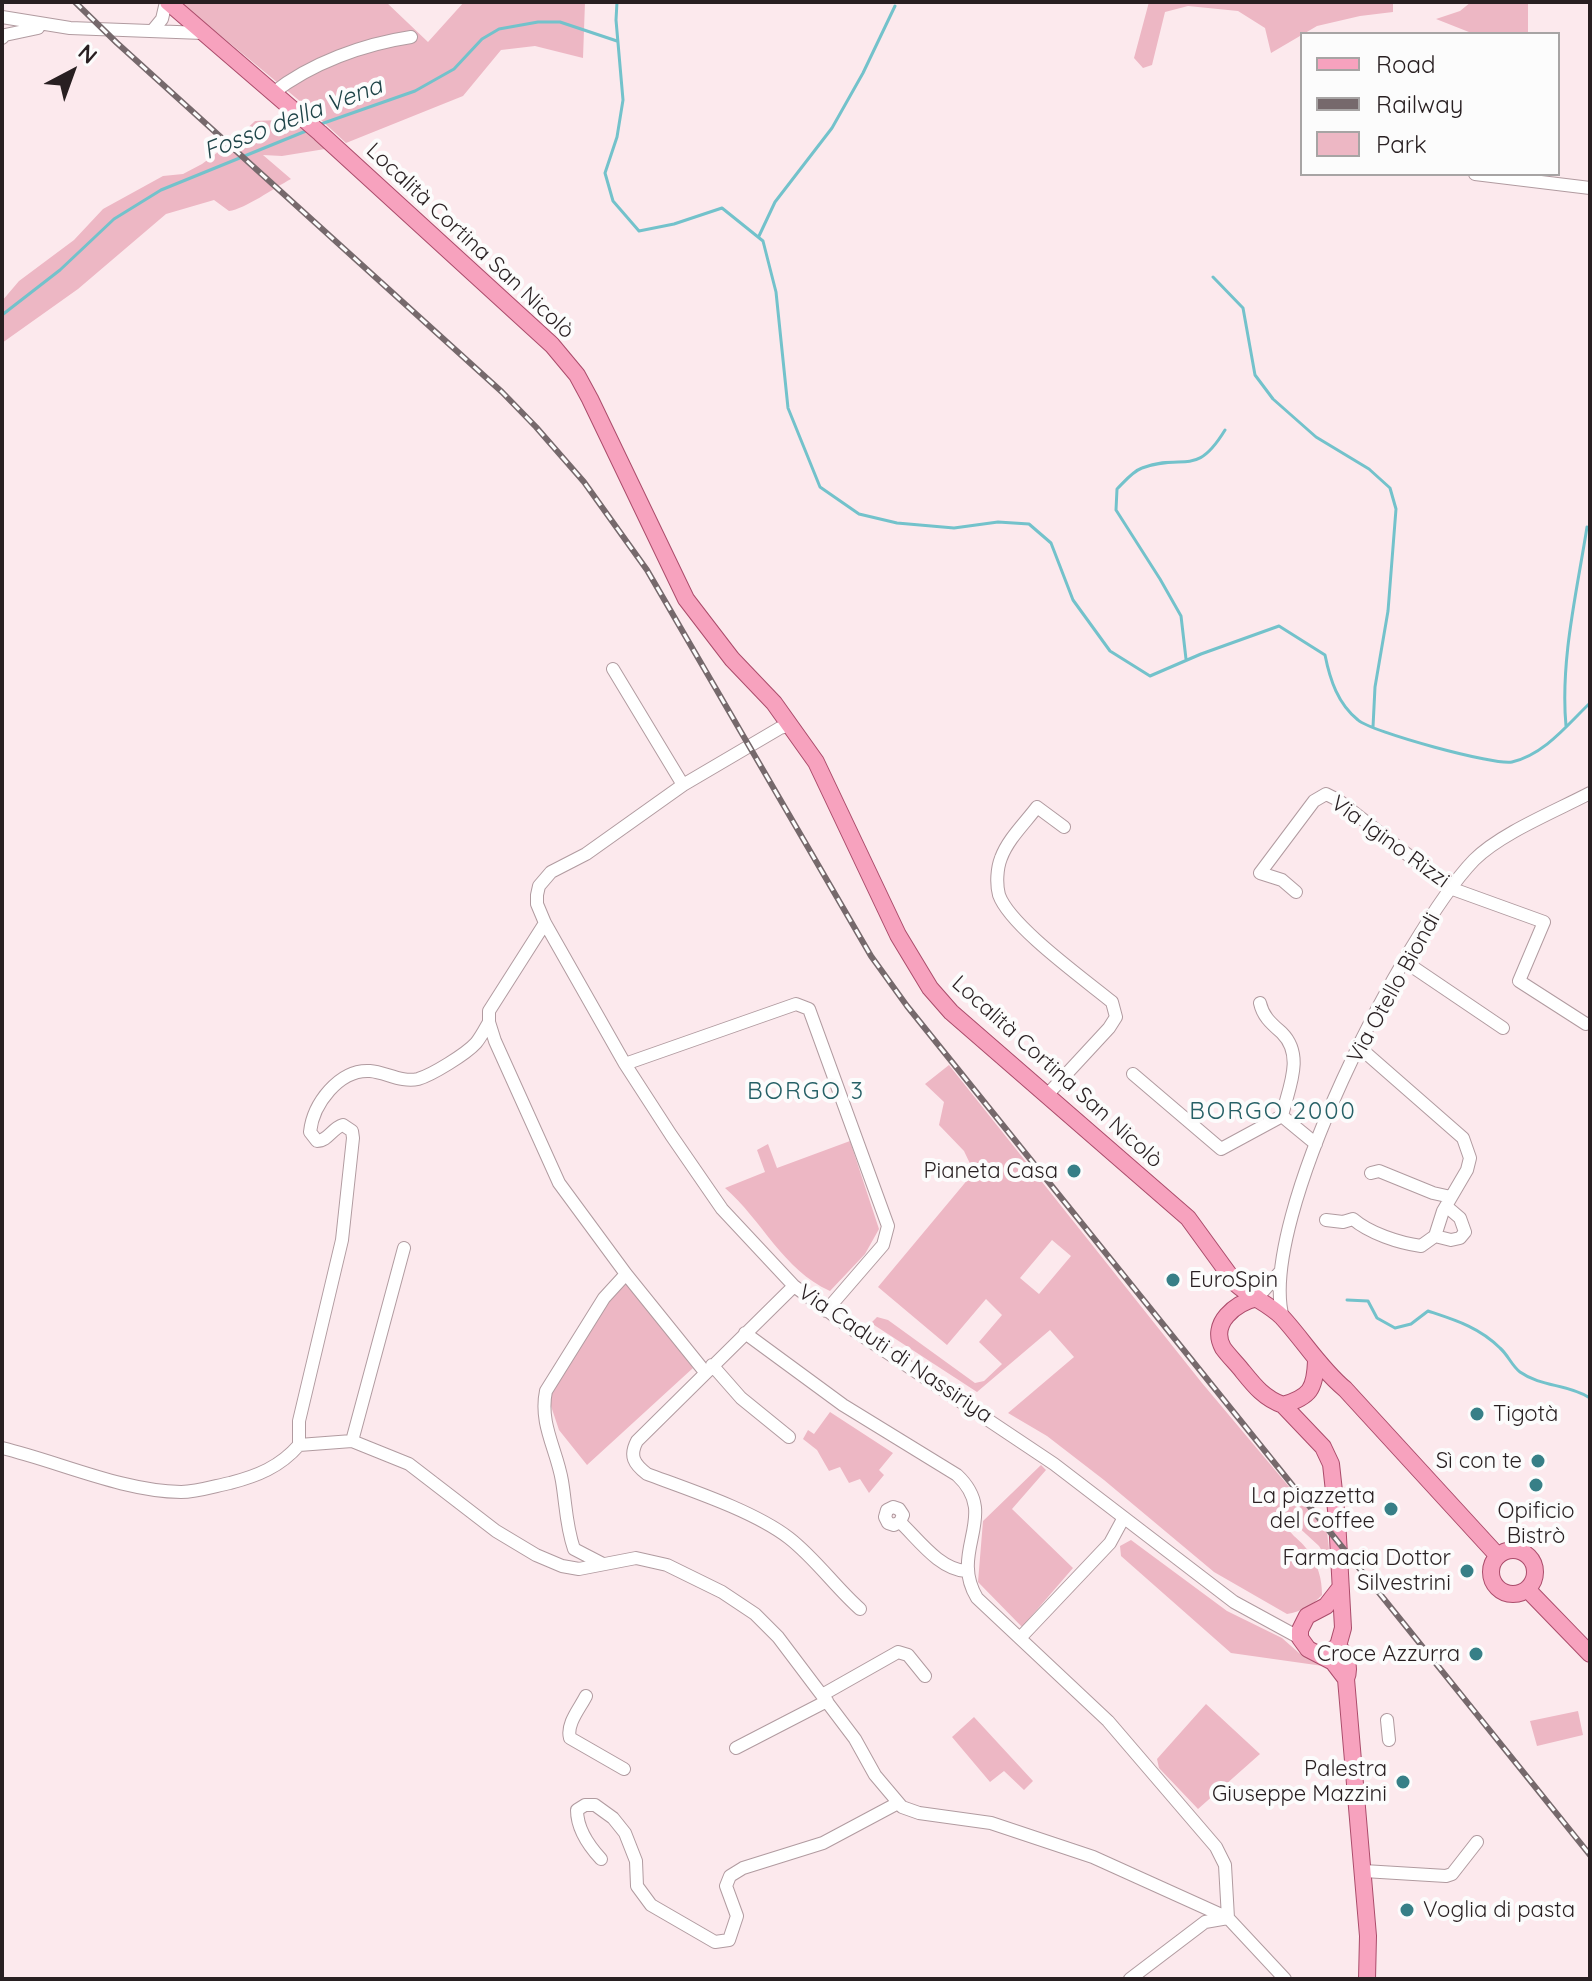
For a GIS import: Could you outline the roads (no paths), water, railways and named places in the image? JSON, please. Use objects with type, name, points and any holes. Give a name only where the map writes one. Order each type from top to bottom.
[{"type":"main road","name":"Località Cortina San Nicolò","points":[[167,2],[316,129],[530,323],[569,365],[590,399],[686,599],[714,638],[791,725],[831,789],[898,935],[930,988],[951,1012],[1188,1218],[1245,1293],[1257,1298]]},
{"type":"main road","points":[[1223,1267],[1226,1299],[1220,1334],[1223,1347],[1260,1393],[1283,1405],[1311,1433],[1323,1447],[1331,1464],[1342,1639],[1338,1646],[1320,1654]]},
{"type":"main road","points":[[1222,1323],[1233,1308],[1257,1298],[1283,1318],[1316,1361],[1498,1556]]},
{"type":"main road","points":[[1311,1433],[1303,1415],[1316,1361]]},
{"type":"main road","points":[[1283,1405],[1308,1392],[1332,1386],[1345,1389]]},
{"type":"main road","points":[[1518,1551],[1530,1558],[1535,1571],[1527,1589],[1508,1593],[1496,1586],[1492,1567],[1498,1556],[1504,1552],[1518,1551]]},
{"type":"main road","points":[[1305,1624],[1326,1606],[1340,1588]]},
{"type":"main road","points":[[1527,1589],[1590,1654]]},
{"type":"main road","points":[[1305,1624],[1329,1612],[1342,1624]]},
{"type":"main road","points":[[1305,1624],[1308,1649],[1333,1662],[1346,1679]]},
{"type":"main road","points":[[1338,1646],[1345,1654],[1349,1672],[1346,1679],[1364,1871],[1367,1979]]},
{"type":"street","points":[[150,31],[162,19],[167,2]]},
{"type":"street","points":[[2,17],[49,26],[203,33]]},
{"type":"street","points":[[150,31],[170,28],[187,19]]},
{"type":"street","points":[[2,38],[49,26]]},
{"type":"street","points":[[273,93],[295,76],[325,63],[392,40],[411,37]]},
{"type":"street","points":[[1491,176],[1590,188]]},
{"type":"street","points":[[613,669],[683,785]]},
{"type":"street","points":[[789,1437],[709,1368],[626,1274],[559,1183],[489,1022],[489,1011],[545,923],[537,904],[539,886],[544,878],[586,854],[683,785],[780,728],[791,725]]},
{"type":"street","name":"Via Otello Biondi","points":[[1283,1318],[1279,1303],[1280,1272],[1298,1189],[1359,1047],[1404,961],[1450,888],[1476,859],[1494,844],[1590,793]]},
{"type":"street","name":"Via Igino Rizzi","points":[[1296,892],[1282,880],[1260,873],[1314,801],[1326,794],[1338,800],[1450,888],[1544,922],[1519,981],[1586,1024]]},
{"type":"street","points":[[1047,1095],[1116,1017],[1112,1002],[1018,923],[999,894],[997,875],[1001,858],[1037,807],[1064,827]]},
{"type":"street","name":"Via Caduti di Nassiriya","points":[[545,923],[625,1064],[722,1209],[794,1286],[826,1311],[1054,1464],[1234,1602],[1276,1623],[1305,1624]]},
{"type":"street","points":[[1404,961],[1503,1028]]},
{"type":"street","points":[[1133,1074],[1221,1149],[1282,1116],[1296,1059],[1290,1042],[1263,1014],[1260,1003]]},
{"type":"street","points":[[625,1064],[796,1004],[809,1009],[888,1226],[883,1245],[826,1311]]},
{"type":"street","points":[[2,1448],[119,1483],[183,1492],[258,1475],[287,1459],[299,1445],[299,1421],[342,1240],[353,1138],[352,1131],[343,1125],[317,1141],[312,1138],[311,1125],[327,1094],[344,1077],[355,1072],[380,1072],[415,1080],[431,1074],[475,1045],[489,1022]]},
{"type":"street","points":[[1326,1220],[1343,1222],[1353,1219],[1367,1228],[1421,1246],[1435,1236],[1470,1158],[1463,1138],[1359,1047]]},
{"type":"street","points":[[1282,1116],[1316,1144]]},
{"type":"street","points":[[1371,1173],[1379,1171],[1448,1202],[1460,1218],[1465,1232],[1460,1238],[1451,1240],[1435,1236]]},
{"type":"street","points":[[352,1441],[404,1248]]},
{"type":"street","name":"Via Otello Biondi","points":[[1257,1298],[1280,1272]]},
{"type":"street","points":[[603,1564],[574,1549],[567,1529],[562,1480],[542,1408],[546,1391],[604,1298],[626,1274]]},
{"type":"street","points":[[794,1286],[637,1441],[632,1459],[647,1474],[744,1513],[786,1536],[806,1552],[860,1609]]},
{"type":"street","points":[[745,1333],[843,1405],[957,1475],[967,1485],[974,1496],[977,1511],[966,1571],[977,1598],[1108,1721],[1216,1847],[1225,1865],[1228,1918]]},
{"type":"street","points":[[299,1445],[352,1441],[409,1464],[496,1531],[536,1555],[562,1566],[579,1569],[636,1558],[667,1565],[722,1592],[755,1614],[778,1637],[855,1739],[875,1775],[902,1807],[919,1813],[991,1823],[1093,1857],[1228,1918],[1285,1979]]},
{"type":"street","points":[[1020,1638],[1110,1543],[1123,1519]]},
{"type":"street","points":[[900,1522],[945,1565],[966,1571]]},
{"type":"street","points":[[736,1748],[898,1652],[908,1655],[925,1676]]},
{"type":"street","points":[[586,1696],[571,1723],[568,1731],[570,1738],[624,1769]]},
{"type":"street","points":[[1387,1720],[1389,1740]]},
{"type":"street","points":[[601,1859],[589,1847],[577,1820],[577,1810],[585,1805],[595,1805],[603,1810],[625,1833],[636,1861],[637,1886],[651,1905],[715,1942],[729,1940],[737,1916],[726,1886],[730,1876],[743,1868],[823,1843],[898,1803]]},
{"type":"street","points":[[1364,1871],[1446,1876],[1452,1874],[1477,1842]]},
{"type":"street","points":[[1130,1979],[1205,1922],[1228,1918]]},
{"type":"street","points":[[1143,1969],[1154,1979]]},
{"type":"waterway","points":[[617,2],[623,100],[617,137],[605,173],[613,201],[639,231],[674,224],[722,208],[763,241],[776,292],[788,408],[820,487],[859,514],[897,523],[954,528],[998,522],[1029,524],[1051,543],[1073,600],[1110,651],[1150,676],[1279,626],[1325,655],[1336,691],[1345,707],[1358,720],[1408,740],[1501,762],[1512,762],[1535,752],[1555,738],[1590,703]]},
{"type":"waterway","points":[[759,236],[775,202],[832,128],[895,6]]},
{"type":"waterway","name":"Fosso della Vena","points":[[321,124],[415,91],[454,69],[482,39],[499,29],[538,22],[560,22],[617,41]]},
{"type":"waterway","name":"Fosso della Vena","points":[[2,315],[60,270],[114,219],[161,190],[306,131]]},
{"type":"waterway","points":[[1213,277],[1243,308],[1255,375],[1273,399],[1316,437],[1369,469],[1390,488],[1396,509],[1388,611],[1375,687],[1373,727]]},
{"type":"waterway","points":[[1186,659],[1181,616],[1116,510],[1117,489],[1142,468],[1197,459],[1215,445],[1225,430]]},
{"type":"waterway","points":[[1566,726],[1567,651],[1587,527]]},
{"type":"waterway","points":[[1347,1300],[1368,1301],[1377,1318],[1395,1328],[1411,1324],[1428,1311],[1457,1321],[1492,1341],[1517,1370],[1528,1377],[1590,1398]]},
{"type":"railway","points":[[75,2],[502,392],[584,482],[647,570],[871,956],[907,1006],[1590,1855]]},
{"type":"place","name":"Pianeta Casa","points":[[1074,1171]]},
{"type":"place","name":"EuroSpin","points":[[1173,1280]]},
{"type":"place","name":"Tigotà","points":[[1477,1414]]},
{"type":"place","name":"Sì con te","points":[[1538,1461]]},
{"type":"place","name":"Opificio Bistrò","points":[[1536,1485]]},
{"type":"place","name":"La piazzetta del Coffee","points":[[1391,1509]]},
{"type":"place","name":"Farmacia Dottor Silvestrini","points":[[1467,1571]]},
{"type":"place","name":"Croce Azzurra","points":[[1476,1654]]},
{"type":"place","name":"Palestra Giuseppe Mazzini","points":[[1403,1782]]},
{"type":"place","name":"Voglia di pasta","points":[[1407,1910]]},
{"type":"district","name":"BORGO 3","points":[[806,1092]]},
{"type":"district","name":"BORGO 2000","points":[[1273,1112]]}]
